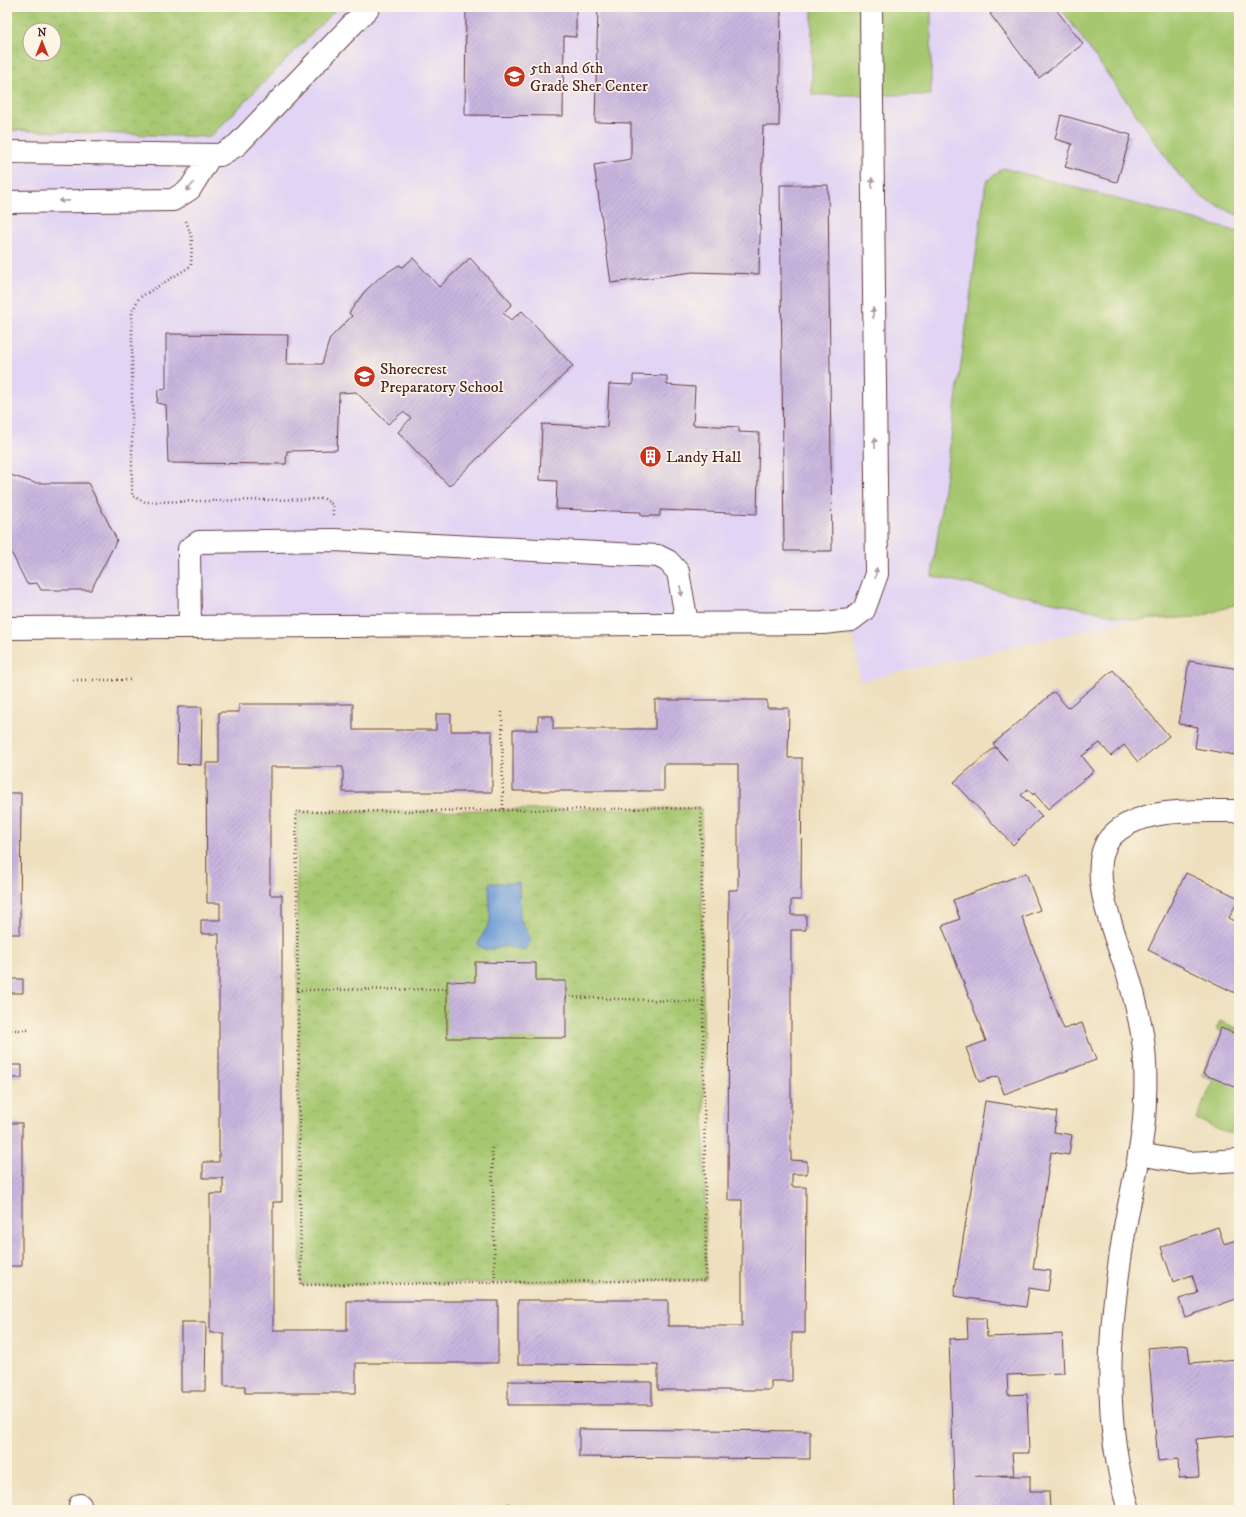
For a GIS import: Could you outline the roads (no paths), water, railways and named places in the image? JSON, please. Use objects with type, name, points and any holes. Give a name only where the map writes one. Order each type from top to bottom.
[{"type":"street","points":[[7,152],[220,155],[237,145],[369,7]]},
{"type":"street","points":[[7,628],[823,623],[851,620],[864,610],[877,574],[870,95],[871,7]]},
{"type":"street","points":[[7,202],[173,200],[190,189],[211,155]]},
{"type":"street","points":[[190,627],[189,549],[199,542],[333,540],[658,556],[668,561],[678,572],[687,623]]},
{"type":"street","points":[[1129,1510],[1119,1472],[1113,1430],[1109,1378],[1116,1287],[1124,1232],[1140,1154],[1145,1099],[1142,1034],[1127,970],[1107,914],[1101,883],[1101,858],[1110,839],[1128,824],[1156,813],[1238,812]]},
{"type":"street","points":[[1140,1154],[1190,1163],[1239,1160]]},
{"type":"water","points":[[489,883],[519,883],[520,918],[531,939],[526,950],[506,946],[486,950],[477,945],[490,922]]},
{"type":"place","name":"5th and 6th Grade Sher Center","points":[[515,76]]},
{"type":"place","name":"Shorecrest Preparatory School","points":[[364,377]]},
{"type":"place","name":"Landy Hall","points":[[650,456]]}]
